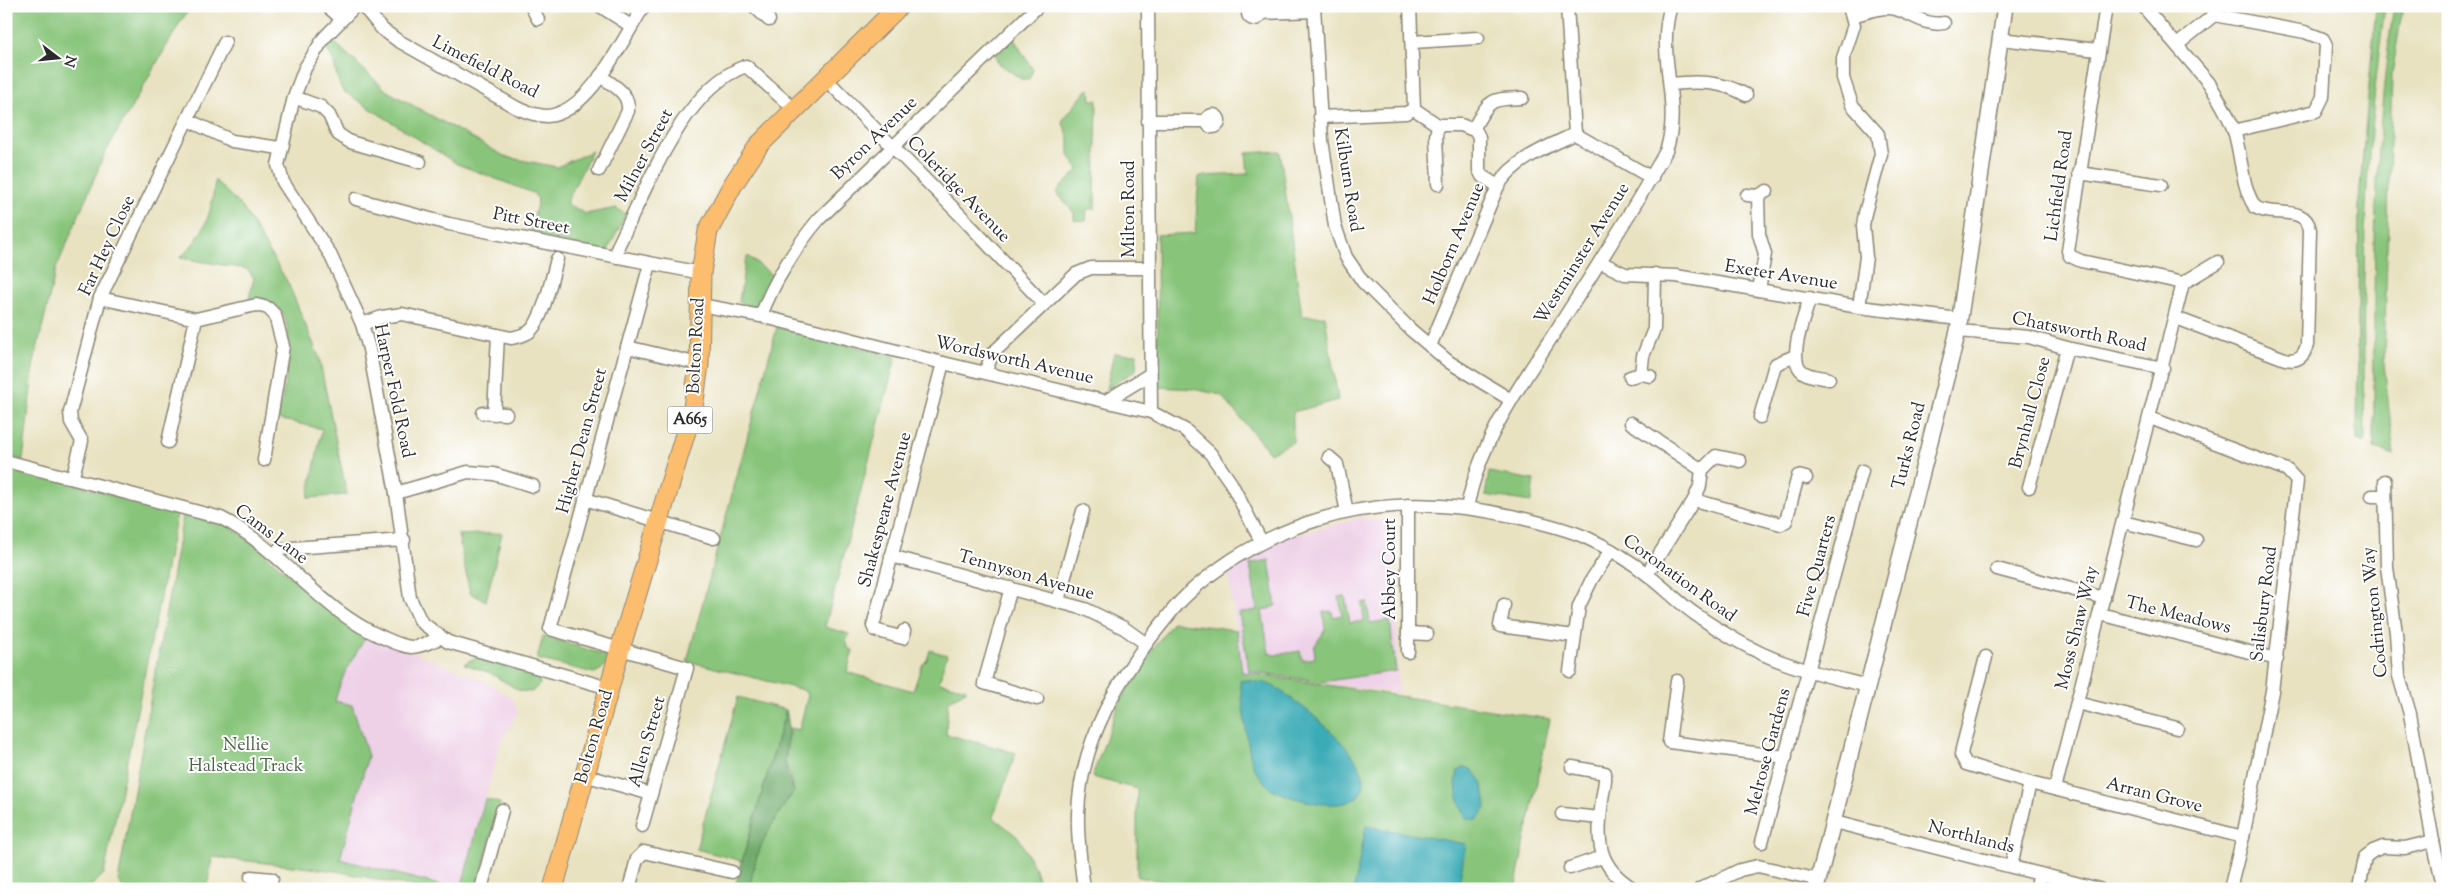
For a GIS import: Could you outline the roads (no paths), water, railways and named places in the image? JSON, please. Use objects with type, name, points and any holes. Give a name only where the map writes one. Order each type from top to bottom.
[{"type":"main road","name":"Bolton Road","points":[[553,889],[620,649],[691,417],[699,364],[700,273],[708,231],[732,186],[759,145],[894,8]]},
{"type":"street","points":[[327,6],[342,19]]},
{"type":"street","name":"Harper Fold Road","points":[[355,6],[313,53],[294,97],[280,148],[278,165],[283,182],[330,254],[362,324],[369,349],[396,493],[404,540],[410,598],[414,611],[421,622],[440,638],[462,647],[609,688]]},
{"type":"street","name":"Limefield Road","points":[[362,6],[382,29],[404,45],[530,114],[547,116],[568,108],[584,97],[600,76],[644,6]]},
{"type":"street","points":[[600,6],[631,26]]},
{"type":"street","name":"Byron Avenue","points":[[761,316],[770,295],[812,227],[1038,6]]},
{"type":"street","name":"Milton Road","points":[[1148,6],[1148,268],[1151,412]]},
{"type":"street","points":[[1410,6],[1414,109]]},
{"type":"street","points":[[1567,6],[1576,134],[1652,178]]},
{"type":"street","name":"Westminster Avenue","points":[[1468,508],[1472,486],[1483,454],[1511,400],[1652,178],[1670,141],[1671,84],[1665,31],[1670,6]]},
{"type":"street","name":"Turks Road","points":[[1817,885],[1959,325],[2005,6]]},
{"type":"street","name":"Lichfield Road","points":[[2106,6],[2068,244],[2070,256],[2081,261],[2183,283]]},
{"type":"street","points":[[2143,6],[2209,83],[2234,131],[2248,191],[2255,207],[2267,213],[2300,215],[2309,224],[2305,351],[2299,358],[2286,359],[2176,318]]},
{"type":"street","points":[[1859,306],[1866,257],[1865,213],[1881,154],[1878,134],[1852,105],[1842,78],[1843,58],[1852,33],[1851,11],[1892,8],[1938,28]]},
{"type":"street","points":[[1261,13],[1314,9]]},
{"type":"street","name":"Kilburn Road","points":[[1314,9],[1320,117],[1335,226],[1346,257],[1362,282],[1430,346],[1450,362],[1511,400]]},
{"type":"street","points":[[2177,45],[2214,15],[2305,32],[2323,39],[2326,45],[2323,97],[2316,111],[2234,131]]},
{"type":"street","points":[[1412,42],[1478,38]]},
{"type":"street","points":[[2000,39],[2098,50]]},
{"type":"street","name":"Far Hey Close","points":[[74,472],[82,441],[71,422],[70,412],[81,394],[100,298],[188,120],[219,47]]},
{"type":"street","name":"Milner Street","points":[[617,258],[618,246],[683,119],[725,75],[746,66],[794,109]]},
{"type":"street","points":[[600,76],[624,94],[629,101],[628,112],[600,163]]},
{"type":"street","name":"Coleridge Avenue","points":[[825,78],[1044,304]]},
{"type":"street","points":[[1671,84],[1712,83],[1732,88],[1747,96]]},
{"type":"street","points":[[294,97],[321,107],[329,115],[338,134],[350,142],[403,163],[420,162]]},
{"type":"street","points":[[1473,129],[1490,102],[1500,99],[1522,98]]},
{"type":"street","points":[[1320,117],[1406,113],[1414,109]]},
{"type":"street","points":[[1414,109],[1438,125],[1461,125],[1473,129],[1478,137],[1479,170],[1482,176],[1498,186]]},
{"type":"street","points":[[188,120],[232,141],[280,148]]},
{"type":"street","points":[[1148,121],[1207,121]]},
{"type":"street","points":[[1438,125],[1436,136],[1438,184]]},
{"type":"street","name":"Holborn Avenue","points":[[1430,346],[1503,177],[1516,165],[1576,134]]},
{"type":"street","points":[[2079,173],[2161,183]]},
{"type":"street","points":[[1757,194],[1760,234],[1764,254],[1758,290]]},
{"type":"street","name":"Pitt Street","points":[[356,199],[448,224],[700,273]]},
{"type":"street","points":[[362,324],[387,315],[402,314],[511,338],[530,332],[537,323],[557,278],[557,260]]},
{"type":"street","name":"Exeter Avenue","points":[[1600,262],[1625,274],[1676,276],[1859,306],[1959,325]]},
{"type":"street","points":[[2183,283],[2218,262]]},
{"type":"street","name":"Higher Dean Street","points":[[620,649],[550,629],[650,264]]},
{"type":"street","points":[[985,372],[993,353],[1083,270],[1091,268],[1148,268]]},
{"type":"street","points":[[1640,376],[1643,356],[1654,329],[1655,274]]},
{"type":"street","name":"Moss Shaw Way","points":[[2055,789],[2176,318],[2183,283]]},
{"type":"street","points":[[100,298],[196,319],[256,306],[268,308],[275,315],[283,346],[271,446],[264,460]]},
{"type":"street","points":[[1810,298],[1795,356],[1801,370],[1829,379]]},
{"type":"street","name":"Wordsworth Avenue","points":[[700,304],[761,316],[943,363],[1151,412],[1185,430],[1210,454],[1231,483],[1261,541]]},
{"type":"street","points":[[174,436],[196,319]]},
{"type":"street","name":"Chatsworth Road","points":[[1959,325],[2029,337],[2067,348],[2163,368]]},
{"type":"street","points":[[494,414],[498,335]]},
{"type":"street","points":[[627,347],[699,364]]},
{"type":"street","name":"Brynhall Close","points":[[2028,487],[2067,348]]},
{"type":"street","points":[[1760,417],[1776,364],[1795,356]]},
{"type":"street","name":"Shakespeare Avenue","points":[[904,631],[902,638],[875,630],[872,626],[943,363]]},
{"type":"street","points":[[1106,400],[1149,374]]},
{"type":"street","name":"Salisbury Road","points":[[2150,418],[2287,470],[2294,476],[2297,486],[2277,659],[2243,837],[2230,889]]},
{"type":"street","points":[[1631,423],[1702,470]]},
{"type":"street","points":[[1647,574],[1694,500],[1700,486],[1702,470],[1716,456],[1740,461]]},
{"type":"street","points":[[1329,457],[1338,464],[1347,512]]},
{"type":"street","name":"Cams Lane","points":[[6,461],[221,518],[233,524],[269,551],[330,606],[361,628],[410,647],[421,646],[440,638]]},
{"type":"street","name":"Five Quarters","points":[[1809,671],[1862,471]]},
{"type":"street","points":[[396,493],[468,472],[480,472],[505,482],[533,486]]},
{"type":"street","points":[[1694,500],[1781,524],[1786,521],[1798,476],[1806,478]]},
{"type":"street","name":"Codrington Way","points":[[2385,481],[2388,567],[2399,676],[2410,714],[2444,889]]},
{"type":"street","points":[[2372,496],[2385,496]]},
{"type":"street","points":[[585,499],[714,538]]},
{"type":"street","name":"Coronation Road","points":[[1084,889],[1078,812],[1085,764],[1110,701],[1145,643],[1176,605],[1198,585],[1261,541],[1291,527],[1347,512],[1408,505],[1468,508],[1541,523],[1584,537],[1611,550],[1647,574],[1693,613],[1730,637],[1770,657],[1809,671],[1868,686]]},
{"type":"street","name":"Abbey Court","points":[[1408,505],[1408,652]]},
{"type":"street","points":[[1058,602],[1083,511]]},
{"type":"street","points":[[2124,522],[2196,540]]},
{"type":"street","points":[[279,549],[299,552],[404,540]]},
{"type":"street","points":[[1570,671],[1579,606],[1592,579],[1611,550]]},
{"type":"street","name":"Tennyson Avenue","points":[[891,556],[1085,609],[1105,618],[1145,643]]},
{"type":"street","points":[[1997,569],[2104,598]]},
{"type":"street","points":[[1011,588],[984,684],[1037,699]]},
{"type":"street","points":[[1504,605],[1500,626],[1574,636]]},
{"type":"street","name":"The Meadows","points":[[2100,614],[2277,659]]},
{"type":"street","name":"Abbey Court","points":[[1408,633],[1427,634]]},
{"type":"street","name":"Allen Street","points":[[620,649],[687,668],[642,826]]},
{"type":"street","points":[[1986,656],[1961,755],[1966,764],[1971,767],[2055,789]]},
{"type":"street","name":"Melrose Gardens","points":[[1762,842],[1809,671]]},
{"type":"street","points":[[1677,681],[1669,742],[1786,757]]},
{"type":"street","points":[[2077,703],[2177,728]]},
{"type":"street","points":[[1572,767],[1605,773],[1600,818],[1602,857],[1612,872],[1634,889]]},
{"type":"street","points":[[584,775],[652,794]]},
{"type":"street","points":[[2012,866],[2030,783]]},
{"type":"street","name":"Arran Grove","points":[[2055,789],[2243,837]]},
{"type":"street","points":[[481,889],[502,810]]},
{"type":"street","points":[[1562,814],[1600,818]]},
{"type":"street","name":"Northlands","points":[[1834,822],[2099,889]]},
{"type":"street","points":[[2359,889],[2365,857],[2372,851],[2383,847],[2405,848],[2433,840]]},
{"type":"street","points":[[629,889],[639,854],[649,853],[727,868]]},
{"type":"street","points":[[1570,868],[1602,857]]},
{"type":"street","points":[[1700,889],[1740,870],[1758,866],[1817,885]]},
{"type":"street","points":[[2036,889],[2040,874]]},
{"type":"water","points":[[1247,680],[1270,685],[1284,693],[1315,717],[1347,748],[1358,764],[1364,778],[1362,791],[1355,799],[1346,803],[1321,804],[1283,794],[1266,783],[1254,768],[1250,753],[1240,681]]},
{"type":"water","points":[[1465,767],[1476,773],[1482,783],[1486,808],[1477,820],[1466,818],[1458,795],[1456,783],[1458,771]]},
{"type":"water","points":[[1366,826],[1466,844],[1458,889],[1354,889]]},
{"type":"park label","name":"Nellie Halstead Track","points":[[246,756]]}]
